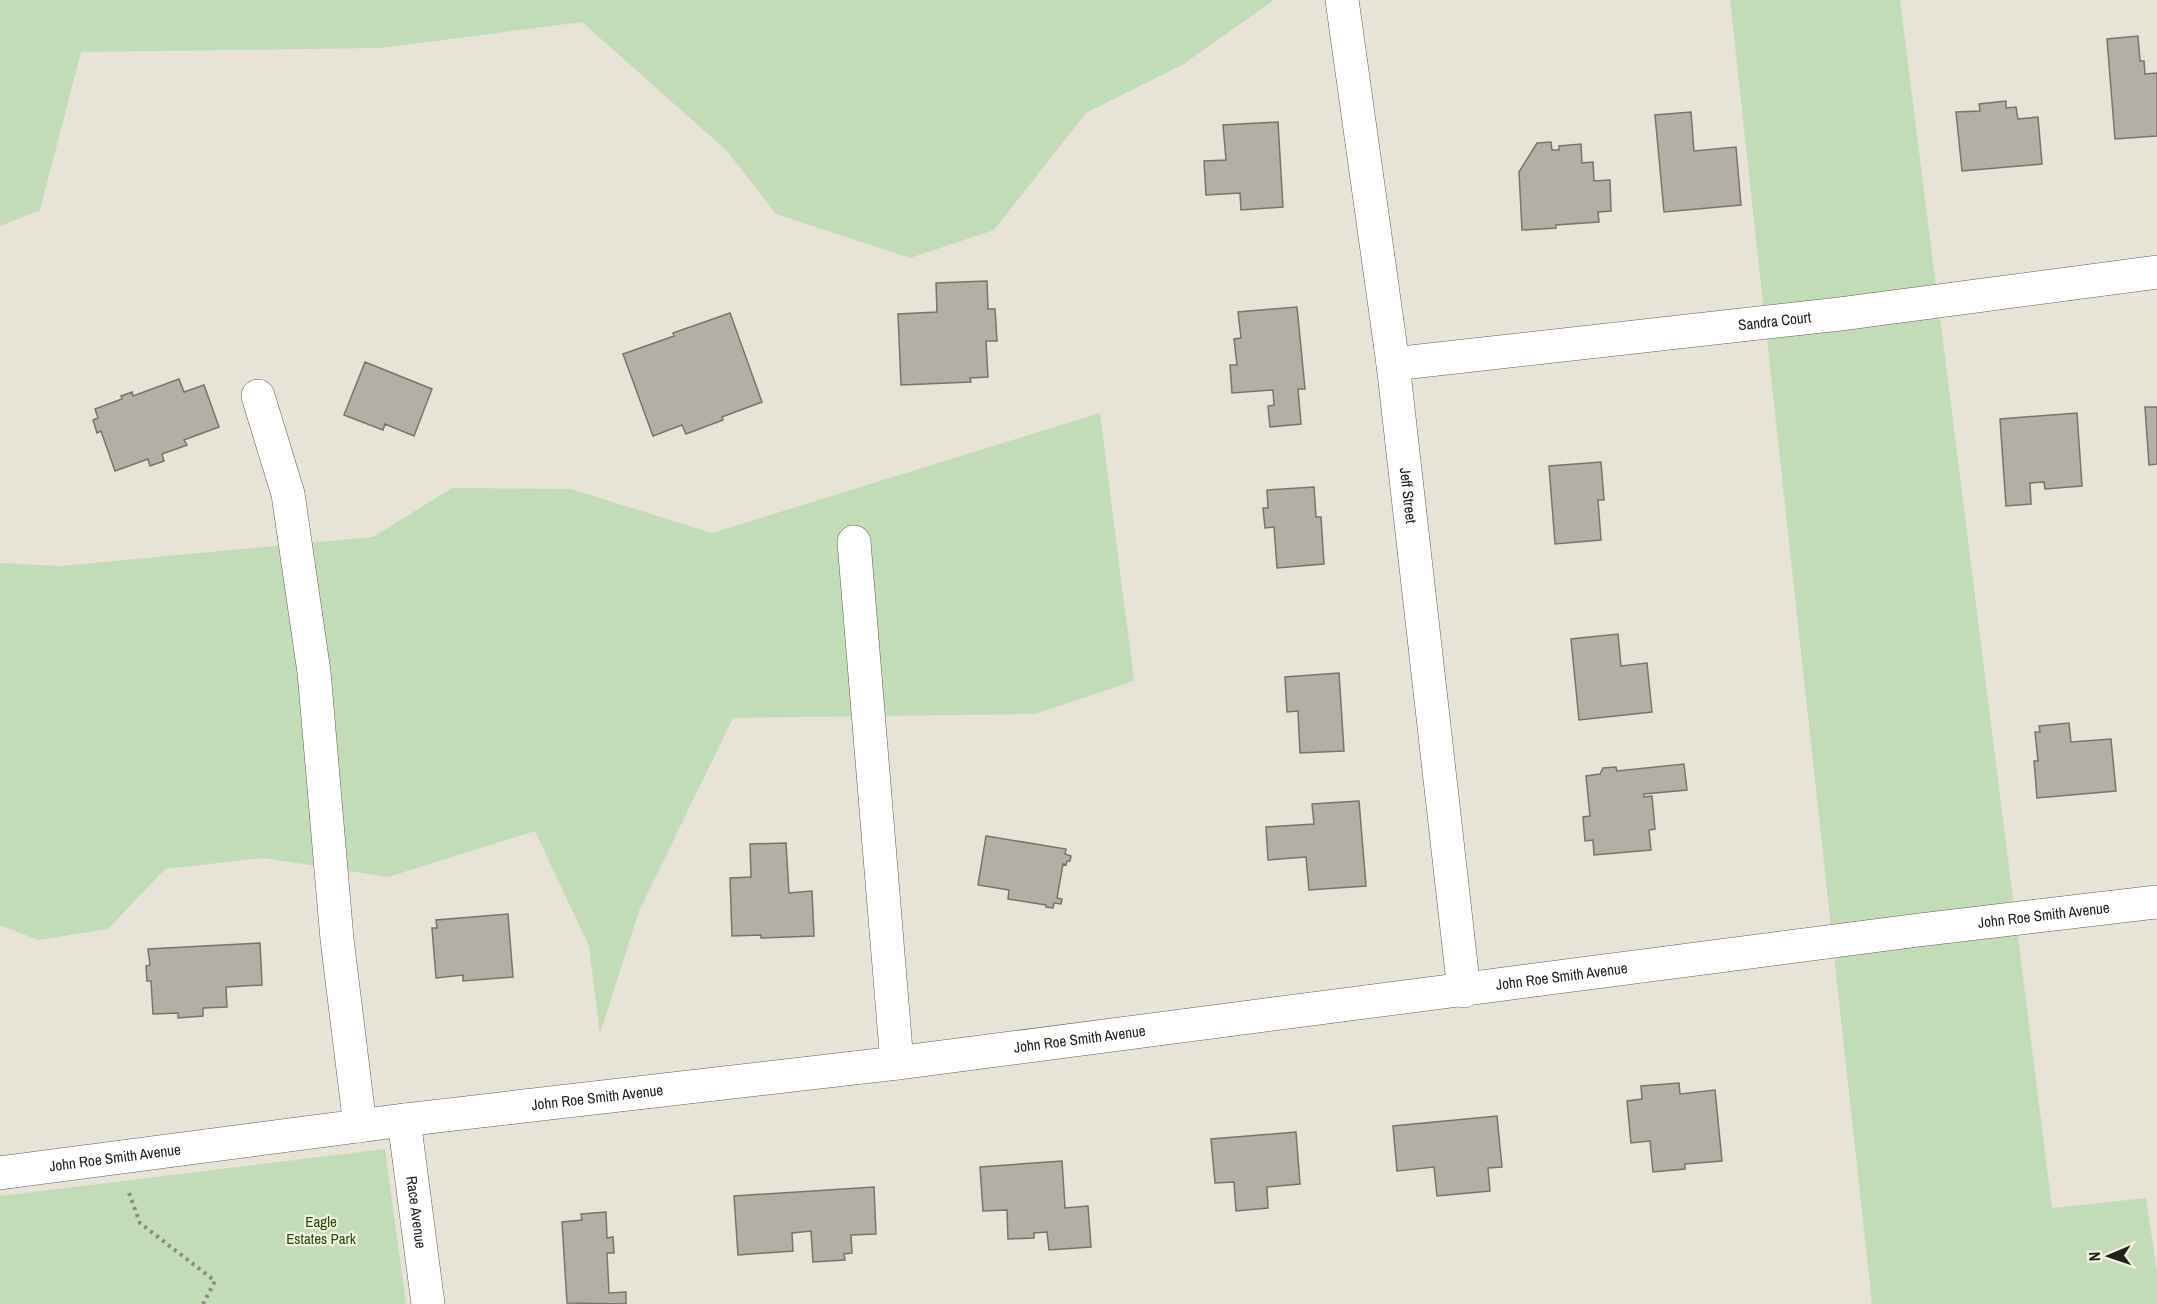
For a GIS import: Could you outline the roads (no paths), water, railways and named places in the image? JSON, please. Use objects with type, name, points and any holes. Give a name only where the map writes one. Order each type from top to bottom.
[{"type":"street","name":"Jeff Street","points":[[1342,0],[1392,364],[1464,991]]},
{"type":"street","name":"Sandra Court","points":[[1392,364],[1840,314],[2157,272]]},
{"type":"street","points":[[258,396],[288,494],[314,672],[337,939],[360,1126]]},
{"type":"street","points":[[854,542],[897,1063]]},
{"type":"street","name":"John Roe Smith Avenue","points":[[0,1173],[404,1120],[897,1063],[1919,930],[2157,902]]},
{"type":"street","name":"Race Avenue","points":[[404,1120],[428,1304]]},
{"type":"park label","name":"Eagle Estates Park","points":[[321,1230]]}]
